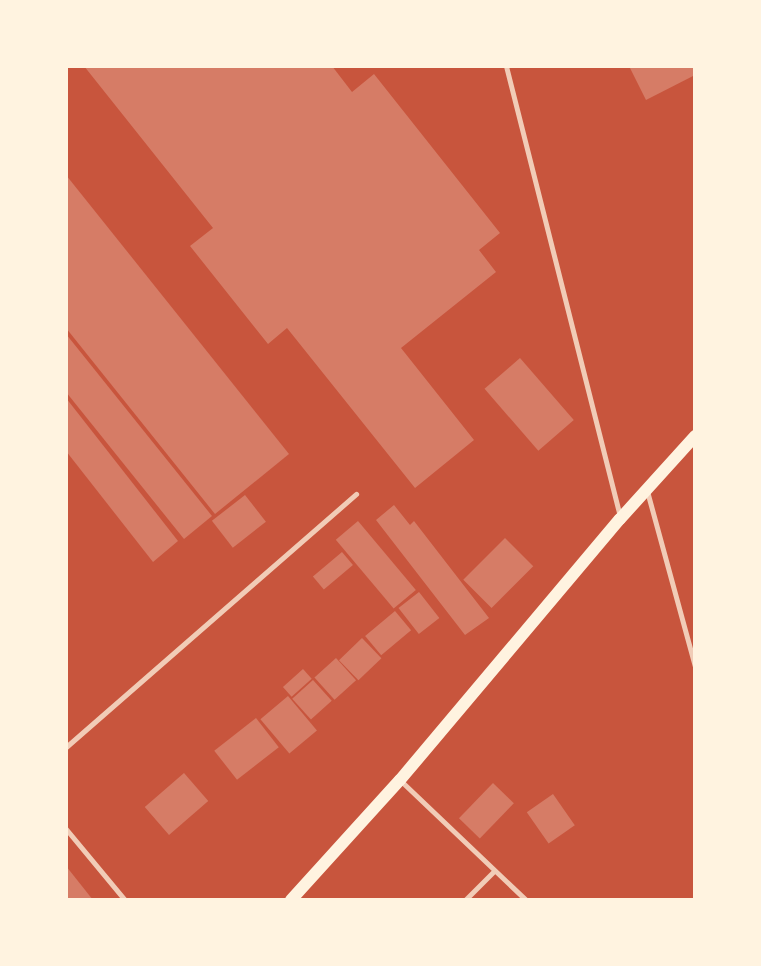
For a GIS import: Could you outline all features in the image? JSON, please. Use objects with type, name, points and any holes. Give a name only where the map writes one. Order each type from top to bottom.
[{"type":"main road","points":[[291,900],[400,780],[620,519],[695,436]]},
{"type":"lane","points":[[506,66],[620,519]]},
{"type":"lane","points":[[647,490],[695,667]]},
{"type":"lane","points":[[66,747],[356,494]]},
{"type":"lane","points":[[400,780],[526,900]]},
{"type":"lane","points":[[66,829],[125,900]]},
{"type":"lane","points":[[465,900],[494,871]]},
{"type":"building","points":[[84,66],[332,66],[352,92],[374,74],[500,233],[479,250],[496,272],[401,348],[474,440],[415,488],[287,328],[268,344],[190,246],[213,228]]},
{"type":"building","points":[[629,66],[695,66],[695,75],[646,100]]},
{"type":"building","points":[[66,175],[289,454],[215,514],[66,328]]},
{"type":"building","points":[[66,334],[212,516],[184,539],[66,392]]},
{"type":"building","points":[[520,358],[574,420],[538,451],[485,389]]},
{"type":"building","points":[[66,398],[178,541],[153,562],[66,451]]},
{"type":"building","points":[[245,495],[266,522],[233,548],[212,521]]},
{"type":"building","points":[[394,505],[410,525],[414,521],[489,618],[465,635],[376,520]]},
{"type":"building","points":[[358,521],[416,590],[394,609],[336,540]]},
{"type":"building","points":[[505,538],[533,566],[492,608],[463,580]]},
{"type":"building","points":[[342,552],[353,565],[324,589],[313,576]]},
{"type":"building","points":[[419,592],[439,618],[419,634],[399,608]]},
{"type":"building","points":[[395,611],[411,630],[381,655],[365,636]]},
{"type":"building","points":[[362,638],[381,658],[358,680],[339,660]]},
{"type":"building","points":[[336,658],[356,680],[335,700],[314,677]]},
{"type":"building","points":[[303,669],[312,679],[292,697],[283,687]]},
{"type":"building","points":[[313,680],[332,701],[311,720],[292,699]]},
{"type":"building","points":[[288,696],[317,730],[289,754],[260,719]]},
{"type":"building","points":[[256,718],[279,747],[237,780],[214,751]]},
{"type":"building","points":[[184,773],[208,801],[169,835],[145,807]]},
{"type":"building","points":[[493,783],[514,803],[480,838],[459,818]]},
{"type":"building","points":[[553,794],[575,825],[549,843],[527,812]]},
{"type":"building","points":[[66,866],[93,900],[66,900]]}]
